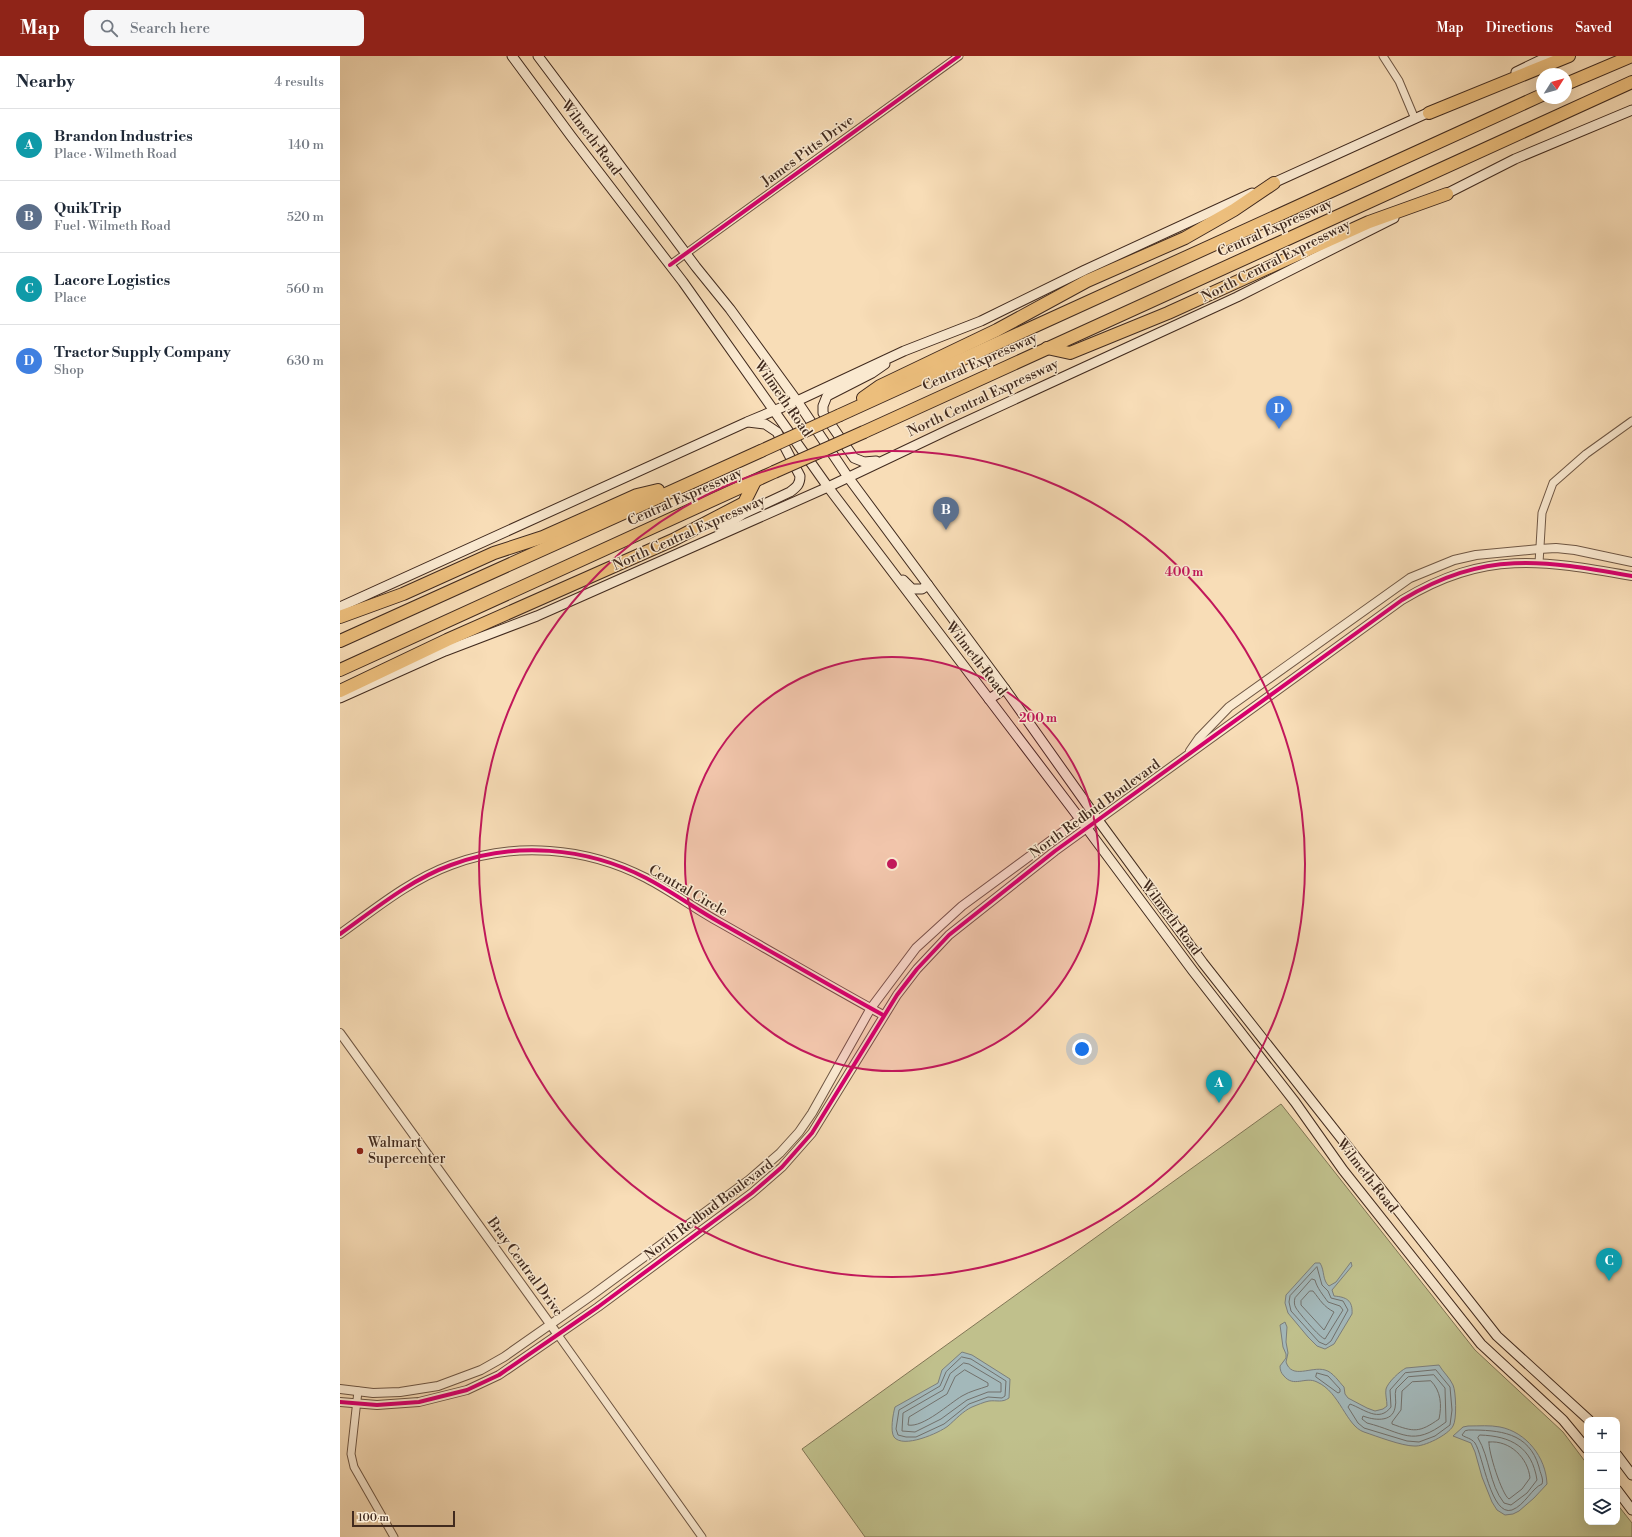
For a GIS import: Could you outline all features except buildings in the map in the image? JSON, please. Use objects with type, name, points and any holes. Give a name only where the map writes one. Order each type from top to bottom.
[{"type":"highway","points":[[1428,113],[1569,56]]},
{"type":"highway","points":[[1572,81],[1632,56]]},
{"type":"highway","name":"Central Expressway","points":[[340,670],[1632,82]]},
{"type":"highway","name":"Central Expressway","points":[[340,641],[1536,98]]},
{"type":"highway","points":[[840,415],[880,386],[998,330],[1087,281],[1185,238],[1234,210],[1274,183]]},
{"type":"highway","points":[[1047,348],[1070,353],[1168,314],[1369,222],[1446,194]]},
{"type":"highway","points":[[340,616],[403,594],[494,553],[543,537],[637,495],[691,481]]},
{"type":"highway","points":[[340,691],[433,647],[680,536],[744,503],[755,481]]},
{"type":"main road","name":"Wilmeth Road","points":[[512,56],[670,265],[775,410],[828,487],[1189,965],[1276,1077],[1343,1170],[1481,1344],[1563,1420],[1584,1445]]},
{"type":"main road","name":"Wilmeth Road","points":[[538,56],[730,309],[797,401],[848,478],[1005,688],[1098,820],[1204,963],[1497,1336],[1586,1417]]},
{"type":"main road","points":[[340,607],[747,422],[797,401],[904,351],[981,320],[1085,270],[1550,56]]},
{"type":"main road","name":"North Central Expressway","points":[[340,698],[446,651],[544,613],[700,542],[848,478],[881,460],[1237,297],[1515,159],[1632,110]]},
{"type":"main road","points":[[881,460],[864,462],[854,458],[823,413],[823,406],[827,396],[872,374],[904,351]]},
{"type":"main road","points":[[700,542],[743,514],[797,488],[800,482],[800,476],[777,432],[765,424],[747,422]]},
{"type":"main road","points":[[859,527],[877,544],[912,589],[922,589],[928,585]]},
{"type":"main road","points":[[989,699],[1005,688]]},
{"type":"main road","points":[[1276,1077],[1286,1069]]},
{"type":"main road","points":[[1620,1459],[1632,1475]]},
{"type":"main road","points":[[1620,1494],[1632,1510]]},
{"type":"street","name":"James Pitts Drive","points":[[670,265],[959,56]]},
{"type":"street","points":[[1383,56],[1399,81],[1415,119]]},
{"type":"street","points":[[1539,563],[1542,513],[1553,483],[1586,454],[1632,420]]},
{"type":"street","name":"North Redbud Boulevard","points":[[1186,756],[1199,738],[1229,707],[1410,578],[1454,560],[1476,555],[1539,549],[1569,549],[1632,562]]},
{"type":"street","name":"North Redbud Boulevard","points":[[340,1402],[397,1405],[419,1402],[460,1392],[498,1375],[558,1335],[768,1181],[794,1156],[818,1125],[884,1015],[917,969],[949,935],[1055,851],[1362,628],[1416,592],[1458,574],[1483,566],[1520,562],[1572,565],[1632,576]]},
{"type":"street","name":"North Redbud Boulevard","points":[[340,1389],[400,1392],[427,1388],[450,1382],[481,1370],[504,1357],[550,1325],[749,1180],[785,1148],[812,1113],[871,1008],[912,953],[945,921],[1080,819],[1098,820]]},
{"type":"street","name":"Central Circle","points":[[340,934],[408,887],[451,865],[474,857],[504,852],[537,850],[568,852],[599,859],[646,879],[884,1015]]},
{"type":"street","name":"Bray Central Drive","points":[[340,1033],[702,1537]]},
{"type":"street","points":[[785,1148],[794,1156]]},
{"type":"street","points":[[662,1244],[670,1254]]},
{"type":"street","points":[[358,1391],[351,1454],[354,1467],[394,1537]]},
{"type":"green space","points":[[1281,1104],[1475,1350],[1563,1432],[1584,1460],[1584,1525],[1620,1525],[1620,1508],[1632,1523],[1632,1537],[865,1537],[802,1449]]},
{"type":"water","points":[[1351,1262],[1352,1266],[1332,1290],[1334,1296],[1345,1298],[1350,1302],[1352,1314],[1334,1344],[1325,1349],[1317,1346],[1288,1313],[1285,1303],[1286,1295],[1315,1263],[1320,1263],[1323,1269],[1325,1281],[1329,1286],[1336,1282]]},
{"type":"water","points":[[1285,1322],[1287,1327],[1286,1342],[1288,1353],[1286,1362],[1289,1367],[1297,1371],[1320,1369],[1328,1371],[1344,1387],[1345,1394],[1348,1398],[1375,1411],[1383,1409],[1387,1406],[1387,1386],[1394,1377],[1404,1369],[1439,1365],[1454,1388],[1456,1412],[1453,1426],[1446,1433],[1435,1440],[1418,1446],[1409,1446],[1358,1429],[1352,1423],[1332,1393],[1325,1387],[1317,1382],[1308,1380],[1296,1382],[1292,1381],[1282,1374],[1280,1366],[1286,1358],[1286,1354],[1283,1347],[1280,1325]]},
{"type":"water","points":[[962,1352],[972,1355],[1010,1379],[1009,1398],[1002,1401],[987,1401],[972,1407],[962,1413],[948,1426],[921,1439],[905,1441],[894,1437],[892,1427],[895,1407],[938,1383],[942,1370]]},
{"type":"water","points":[[1492,1426],[1509,1430],[1526,1440],[1539,1455],[1546,1474],[1547,1484],[1519,1511],[1513,1514],[1505,1515],[1497,1510],[1492,1502],[1471,1443],[1453,1436],[1463,1427]]},
{"type":"cycle path","points":[[670,265],[959,56]]},
{"type":"cycle path","points":[[340,1402],[377,1405],[419,1402],[467,1390],[499,1375],[598,1307],[752,1193],[782,1167],[812,1133],[897,995],[917,969],[949,935],[1055,851],[1402,600],[1432,584],[1460,573],[1488,566],[1514,563],[1542,563],[1570,566],[1632,576]]},
{"type":"cycle path","points":[[340,934],[407,887],[436,871],[451,865],[475,857],[525,850],[575,854],[623,868],[646,878],[719,922],[883,1015]]},
{"type":"place","name":"Tractor Supply Company","points":[[1279,429]]},
{"type":"place","name":"QuikTrip","points":[[946,530]]},
{"type":"place","name":"Brandon Industries","points":[[1219,1103]]},
{"type":"place","name":"Walmart Supercenter","points":[[360,1151]]},
{"type":"place","name":"Lacore Logistics","points":[[1609,1281]]}]
